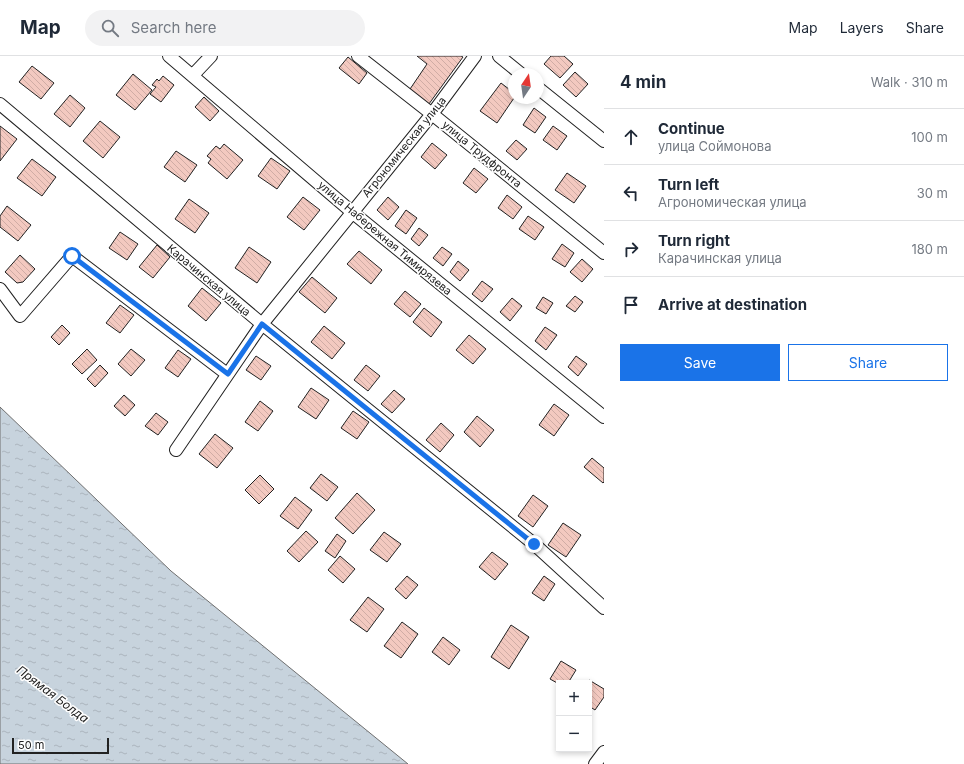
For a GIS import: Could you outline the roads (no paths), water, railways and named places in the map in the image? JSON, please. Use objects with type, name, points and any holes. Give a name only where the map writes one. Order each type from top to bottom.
[{"type":"street","name":"улица Набережная Тимирязева","points":[[169,56],[352,212],[604,417]]},
{"type":"street","points":[[192,75],[210,56]]},
{"type":"street","name":"улица Трудфронта","points":[[358,56],[604,253]]},
{"type":"street","name":"Агрономическая улица","points":[[176,450],[262,324],[432,114],[475,56]]},
{"type":"street","points":[[499,56],[514,68]]},
{"type":"street","points":[[544,93],[604,141]]},
{"type":"street","name":"Карачинская улица","points":[[0,104],[262,324],[534,544],[604,608]]},
{"type":"street","points":[[0,289],[20,316],[72,256],[228,374]]},
{"type":"street","points":[[595,764],[604,752]]},
{"type":"water","name":"Прямая Болда","points":[[0,407],[171,571],[408,764],[0,764]]}]
